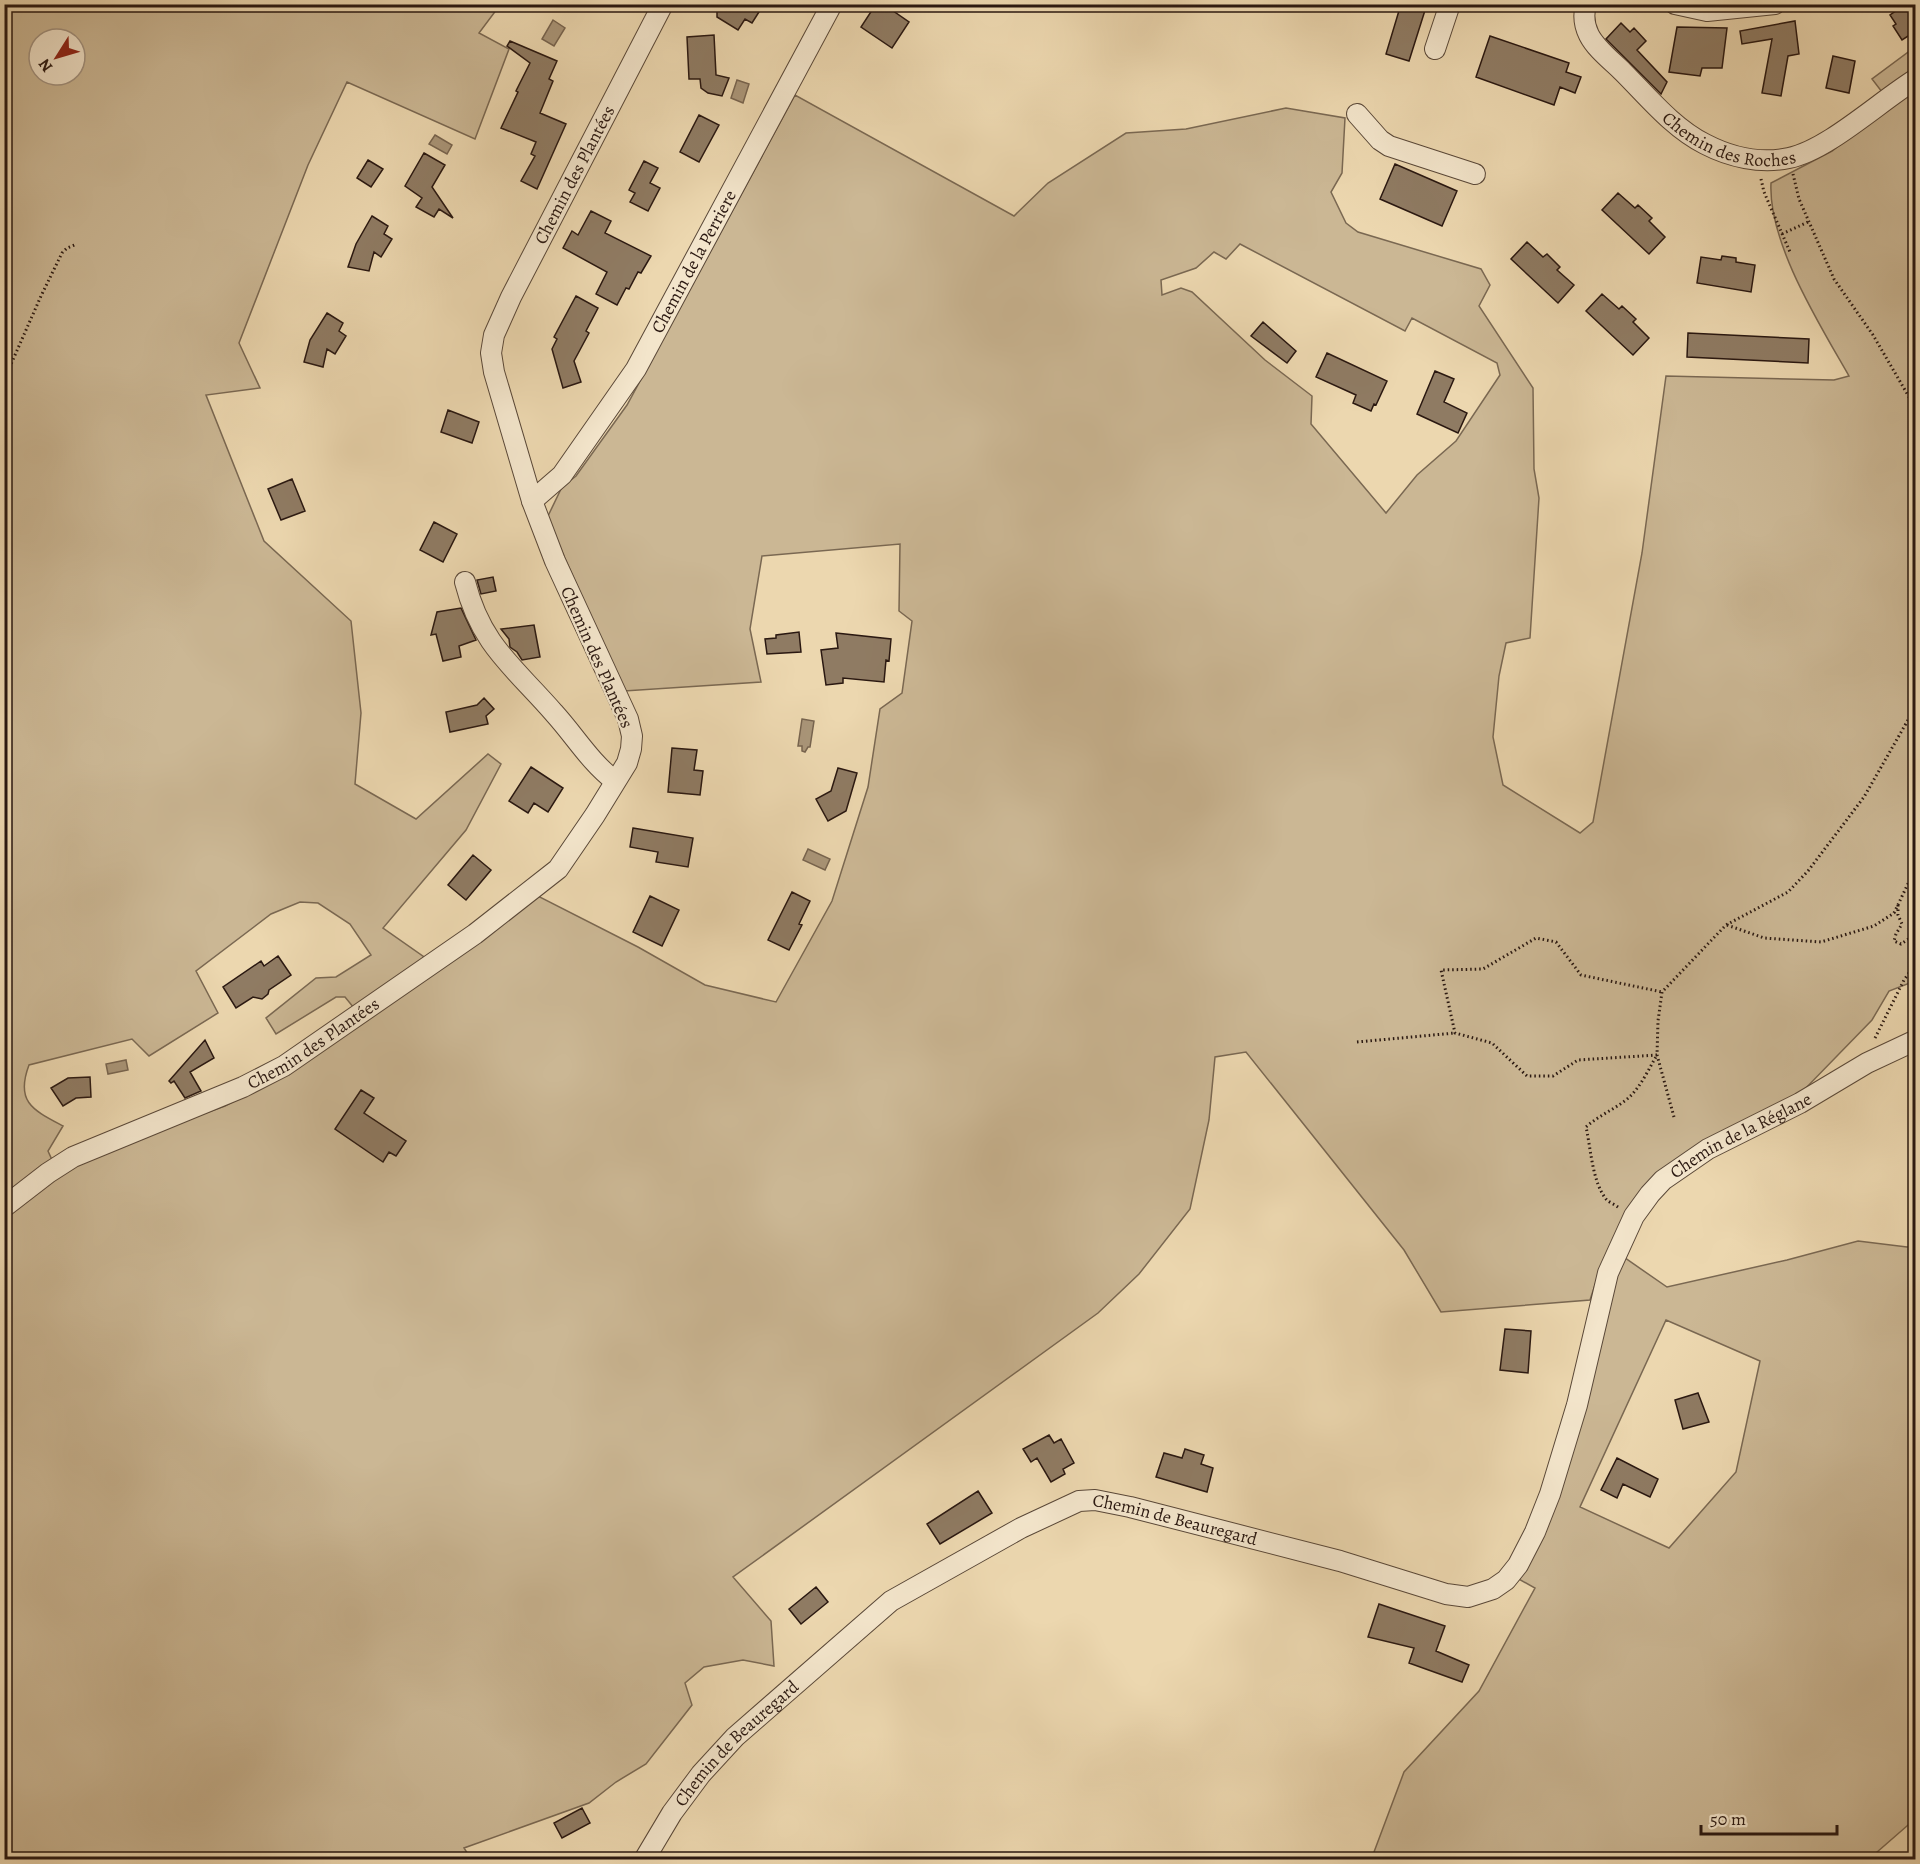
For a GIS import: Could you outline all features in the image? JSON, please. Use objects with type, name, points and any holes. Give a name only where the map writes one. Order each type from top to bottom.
[{"type":"street","name":"Chemin des Plantées","points":[[4,1207],[73,1157],[234,1091],[284,1066],[475,934],[558,869],[627,763],[632,736],[628,719],[555,561],[532,501],[494,372],[491,354],[494,334],[548,222],[663,4]]},
{"type":"street","name":"Chemin de la Perriere","points":[[532,501],[562,475],[636,369],[832,4]]},
{"type":"street","points":[[1436,49],[1450,4]]},
{"type":"street","name":"Chemin des Roches","points":[[1586,4],[1584,21],[1592,40],[1680,128],[1723,152],[1755,160],[1790,158],[1819,146],[1916,79]]},
{"type":"street","points":[[1675,4],[1707,11],[1775,4]]},
{"type":"street","points":[[1357,114],[1380,140],[1389,146],[1475,174]]},
{"type":"street","points":[[465,582],[471,607],[493,647],[555,714],[601,771],[615,782]]},
{"type":"street","name":"Chemin de la Réglane","points":[[1608,1273],[1634,1216],[1663,1180],[1681,1166],[1739,1132],[1800,1103],[1867,1063],[1916,1040]]},
{"type":"street","name":"Chemin de Beauregard","points":[[644,1860],[672,1813],[695,1782],[735,1737],[891,1600],[1021,1528],[1080,1501],[1095,1500],[1130,1507],[1340,1561],[1446,1594],[1468,1597],[1493,1589],[1506,1580],[1518,1565],[1535,1532],[1550,1494],[1577,1405],[1608,1273]]},
{"type":"path","points":[[1790,158],[1799,199],[1834,279],[1873,335],[1916,409]]},
{"type":"path","points":[[1755,160],[1764,192],[1790,252]]},
{"type":"path","points":[[1782,234],[1808,221]]},
{"type":"path","points":[[4,380],[62,253],[76,244]]},
{"type":"path","points":[[1674,1117],[1657,1055],[1662,992],[1726,925],[1788,892],[1808,871],[1864,797],[1916,706]]},
{"type":"path","points":[[1726,925],[1764,938],[1821,942],[1874,926],[1894,913],[1916,867]]},
{"type":"path","points":[[1898,903],[1898,915],[1902,924],[1894,942],[1901,944],[1916,934]]},
{"type":"path","points":[[1455,1033],[1441,970],[1483,969],[1536,938],[1556,942],[1581,975],[1662,992]]},
{"type":"path","points":[[1867,1063],[1878,1030],[1904,980],[1916,963]]},
{"type":"path","points":[[1357,1042],[1455,1033],[1492,1043],[1527,1076],[1553,1076],[1578,1060],[1657,1055]]},
{"type":"path","points":[[1634,1216],[1606,1200],[1594,1174],[1586,1127],[1597,1117],[1627,1099],[1641,1082],[1657,1055]]},
{"type":"shaded area","points":[[5,5],[500,5],[479,33],[509,49],[475,139],[347,82],[308,165],[239,343],[260,388],[206,395],[264,541],[351,621],[361,713],[355,784],[416,819],[488,754],[501,764],[466,830],[383,928],[427,959],[354,1008],[345,997],[336,997],[276,1034],[266,1018],[316,978],[336,977],[371,955],[350,924],[318,903],[300,902],[271,914],[196,971],[218,1013],[149,1056],[132,1039],[29,1065],[24,1088],[29,1103],[43,1115],[63,1126],[48,1151],[58,1173],[147,1134],[225,1106],[258,1089],[538,896],[638,947],[705,985],[776,1002],[832,901],[868,787],[880,709],[902,693],[912,621],[899,611],[900,544],[762,556],[750,629],[761,682],[624,691],[547,518],[562,487],[576,476],[627,405],[795,95],[1014,216],[1048,183],[1126,133],[1186,129],[1286,108],[1345,118],[1342,173],[1331,192],[1346,223],[1358,232],[1481,269],[1490,285],[1479,306],[1533,388],[1534,469],[1539,498],[1530,638],[1506,643],[1499,676],[1493,737],[1503,785],[1580,833],[1593,822],[1642,553],[1666,376],[1834,380],[1849,376],[1811,308],[1787,257],[1772,206],[1771,183],[1832,151],[1915,86],[1915,981],[1889,991],[1872,1020],[1802,1092],[1691,1151],[1600,1270],[1590,1300],[1441,1312],[1404,1250],[1246,1052],[1215,1057],[1209,1120],[1190,1209],[1139,1274],[1098,1313],[733,1577],[771,1621],[774,1666],[743,1660],[704,1667],[685,1683],[692,1705],[646,1764],[616,1782],[589,1803],[464,1848],[471,1859],[5,1860]],"holes":[[[1240,244],[1405,331],[1412,318],[1497,363],[1500,375],[1456,441],[1417,475],[1386,513],[1311,424],[1312,396],[1265,360],[1192,292],[1181,288],[1162,295],[1161,280],[1196,268],[1214,252],[1226,259]]]},
{"type":"shaded area","points":[[553,20],[565,28],[554,46],[542,39]]},
{"type":"shaded area","points":[[1915,47],[1915,70],[1882,92],[1872,79]]},
{"type":"shaded area","points":[[737,80],[749,84],[743,103],[731,98]]},
{"type":"shaded area","points":[[435,135],[452,145],[447,154],[429,144]]},
{"type":"shaded area","points":[[802,719],[814,721],[810,747],[805,752],[802,751],[802,746],[798,746]]},
{"type":"shaded area","points":[[808,849],[830,859],[825,870],[803,860]]},
{"type":"shaded area","points":[[126,1060],[128,1070],[108,1074],[106,1064]]},
{"type":"shaded area","points":[[1858,1241],[1907,1247],[1915,1245],[1915,1819],[1869,1859],[1371,1860],[1404,1772],[1479,1691],[1535,1588],[1515,1577],[1611,1289],[1625,1258],[1667,1287],[1787,1260]],"holes":[[[1666,1320],[1760,1361],[1736,1472],[1669,1548],[1580,1507]]]},
{"type":"building","points":[[721,4],[764,4],[752,23],[745,19],[738,30],[717,17]]},
{"type":"building","points":[[876,4],[883,4],[909,22],[892,48],[861,27]]},
{"type":"building","points":[[1401,4],[1427,4],[1409,61],[1386,54]]},
{"type":"building","points":[[1906,4],[1916,4],[1916,31],[1902,40],[1893,26],[1896,24],[1890,15]]},
{"type":"building","points":[[1795,21],[1799,54],[1788,56],[1781,96],[1762,93],[1772,39],[1742,44],[1740,31]]},
{"type":"building","points":[[1621,23],[1630,32],[1634,28],[1646,41],[1637,50],[1667,82],[1661,94],[1606,39]]},
{"type":"building","points":[[1677,27],[1727,28],[1722,68],[1702,68],[1700,76],[1669,72]]},
{"type":"building","points":[[714,35],[716,75],[729,78],[722,96],[708,93],[701,88],[700,79],[689,79],[687,37]]},
{"type":"building","points":[[1490,36],[1569,63],[1566,72],[1581,77],[1575,93],[1560,87],[1554,105],[1476,77]]},
{"type":"building","points":[[510,41],[557,61],[549,79],[553,81],[540,113],[566,124],[537,189],[521,181],[535,156],[531,154],[536,142],[501,128],[530,63],[507,46]]},
{"type":"building","points":[[1833,56],[1855,61],[1849,93],[1826,88]]},
{"type":"building","points":[[699,115],[719,125],[699,162],[680,152]]},
{"type":"building","points":[[424,153],[445,165],[432,187],[453,218],[439,209],[434,217],[416,207],[422,198],[405,186]]},
{"type":"building","points":[[368,160],[383,169],[371,187],[357,178]]},
{"type":"building","points":[[644,161],[658,168],[650,183],[660,188],[648,211],[630,202],[635,193],[629,190]]},
{"type":"building","points":[[1395,164],[1457,191],[1442,226],[1380,199]]},
{"type":"building","points":[[1618,193],[1635,208],[1638,205],[1652,218],[1649,221],[1665,237],[1649,254],[1602,210]]},
{"type":"building","points":[[591,211],[611,221],[605,233],[651,256],[641,273],[638,272],[629,289],[626,288],[617,305],[596,294],[607,272],[563,248],[572,231],[578,235]]},
{"type":"building","points":[[372,216],[388,226],[384,234],[392,239],[381,257],[374,252],[369,271],[348,267],[356,244]]},
{"type":"building","points":[[1527,242],[1543,257],[1547,254],[1560,267],[1557,270],[1574,285],[1558,303],[1511,259]]},
{"type":"building","points":[[1722,256],[1736,258],[1736,262],[1755,265],[1751,292],[1697,283],[1701,257],[1721,260]]},
{"type":"building","points":[[1602,294],[1619,309],[1622,306],[1636,319],[1633,322],[1649,338],[1633,355],[1586,311]]},
{"type":"building","points":[[576,296],[598,308],[586,331],[589,333],[574,361],[581,382],[563,388],[552,349],[557,339],[554,337]]},
{"type":"building","points":[[327,313],[343,323],[339,331],[346,336],[335,354],[327,349],[323,367],[304,362],[310,340]]},
{"type":"building","points":[[1263,322],[1296,351],[1287,363],[1251,336]]},
{"type":"building","points":[[1688,333],[1809,339],[1808,363],[1687,357]]},
{"type":"building","points":[[1327,353],[1387,381],[1371,411],[1353,403],[1356,395],[1316,377]]},
{"type":"building","points":[[1435,371],[1454,379],[1444,402],[1467,413],[1458,433],[1417,414]]},
{"type":"building","points":[[448,410],[479,422],[472,443],[441,432]]},
{"type":"building","points":[[292,479],[305,511],[281,520],[268,489]]},
{"type":"building","points":[[434,522],[457,534],[443,562],[420,550]]},
{"type":"building","points":[[493,577],[496,591],[481,594],[477,580]]},
{"type":"building","points":[[461,608],[476,640],[459,646],[461,657],[443,661],[436,634],[431,635],[437,612]]},
{"type":"building","points":[[534,625],[540,657],[522,660],[510,647],[509,639],[501,629]]},
{"type":"building","points":[[799,632],[801,652],[767,654],[765,639]]},
{"type":"building","points":[[836,633],[891,639],[884,682],[843,678],[843,683],[826,685],[821,650],[838,648]]},
{"type":"building","points":[[484,698],[494,709],[486,716],[488,724],[450,732],[446,712],[477,705]]},
{"type":"building","points":[[672,748],[697,750],[694,770],[703,771],[700,795],[668,792]]},
{"type":"building","points":[[531,767],[563,788],[548,812],[534,803],[528,813],[509,801]]},
{"type":"building","points":[[838,768],[857,773],[846,811],[828,821],[816,799],[831,791]]},
{"type":"building","points":[[633,828],[693,838],[688,867],[656,862],[658,852],[630,847]]},
{"type":"building","points":[[473,855],[491,870],[466,900],[448,885]]},
{"type":"building","points":[[792,892],[810,901],[799,924],[802,925],[789,950],[768,940]]},
{"type":"building","points":[[650,896],[679,910],[662,946],[633,932]]},
{"type":"building","points":[[278,956],[291,975],[269,990],[262,999],[253,997],[236,1008],[223,987],[261,961],[264,966]]},
{"type":"building","points":[[205,1040],[214,1058],[190,1072],[201,1091],[185,1098],[174,1081],[171,1083],[169,1081]]},
{"type":"building","points":[[90,1077],[91,1097],[76,1098],[63,1106],[51,1088],[68,1078]]},
{"type":"building","points":[[361,1090],[374,1098],[364,1113],[406,1141],[396,1156],[389,1152],[383,1162],[335,1129]]},
{"type":"building","points":[[1505,1329],[1531,1331],[1528,1373],[1500,1370]]},
{"type":"building","points":[[1698,1393],[1709,1422],[1683,1429],[1675,1400]]},
{"type":"building","points":[[1049,1435],[1054,1443],[1061,1439],[1074,1463],[1063,1469],[1065,1474],[1051,1482],[1037,1458],[1031,1462],[1023,1449]]},
{"type":"building","points":[[1185,1449],[1204,1455],[1201,1464],[1213,1468],[1207,1492],[1156,1477],[1164,1453],[1182,1458]]},
{"type":"building","points":[[1617,1458],[1658,1479],[1650,1497],[1623,1484],[1617,1498],[1601,1490]]},
{"type":"building","points":[[978,1491],[992,1513],[940,1544],[927,1524]]},
{"type":"building","points":[[816,1587],[828,1602],[801,1624],[789,1609]]},
{"type":"building","points":[[1379,1604],[1445,1626],[1436,1651],[1469,1665],[1462,1682],[1409,1663],[1414,1648],[1368,1637]]},
{"type":"building","points":[[582,1808],[590,1823],[562,1838],[554,1823]]}]
